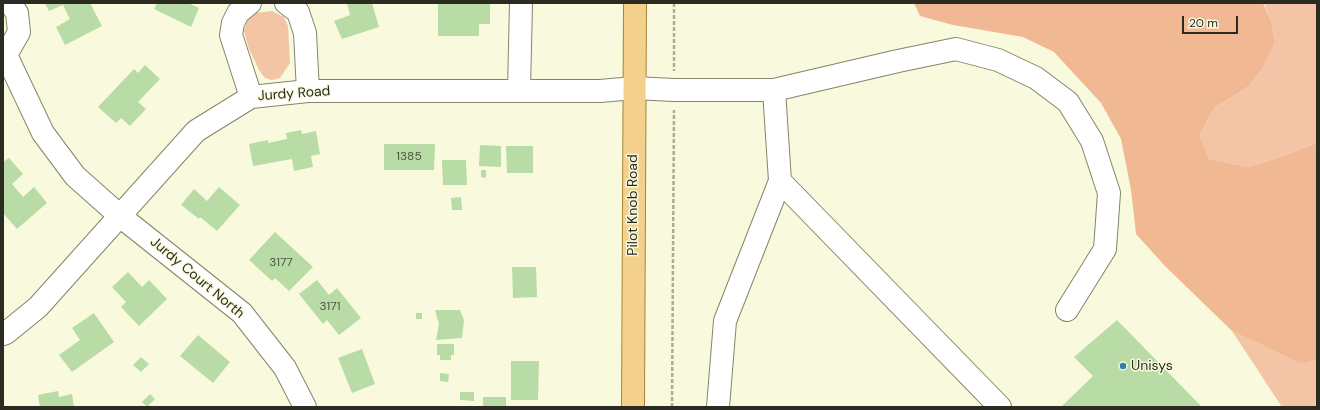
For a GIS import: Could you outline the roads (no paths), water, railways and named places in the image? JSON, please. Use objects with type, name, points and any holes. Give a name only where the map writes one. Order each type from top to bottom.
[{"type":"main road","name":"Pilot Knob Road","points":[[633,407],[635,3]]},
{"type":"street","points":[[4,55],[19,32],[17,13],[10,3]]},
{"type":"street","points":[[250,3],[238,12],[233,23],[231,35],[251,98]]},
{"type":"street","points":[[286,3],[298,12],[305,33],[308,91]]},
{"type":"street","points":[[520,91],[521,3]]},
{"type":"street","name":"Jurdy Road","points":[[3,334],[38,308],[196,131],[251,98],[308,91],[600,91],[634,88],[674,90],[774,90],[956,49],[998,60],[1036,78],[1068,102],[1092,141],[1109,193],[1105,250],[1067,310]]},
{"type":"street","name":"Jurdy Court North","points":[[4,55],[43,133],[75,176],[120,216],[242,313],[285,368],[305,407]]},
{"type":"street","points":[[718,407],[725,321],[780,182],[774,90]]},
{"type":"street","points":[[780,182],[1000,407]]},
{"type":"place","name":"Unisys","points":[[1123,366]]}]
